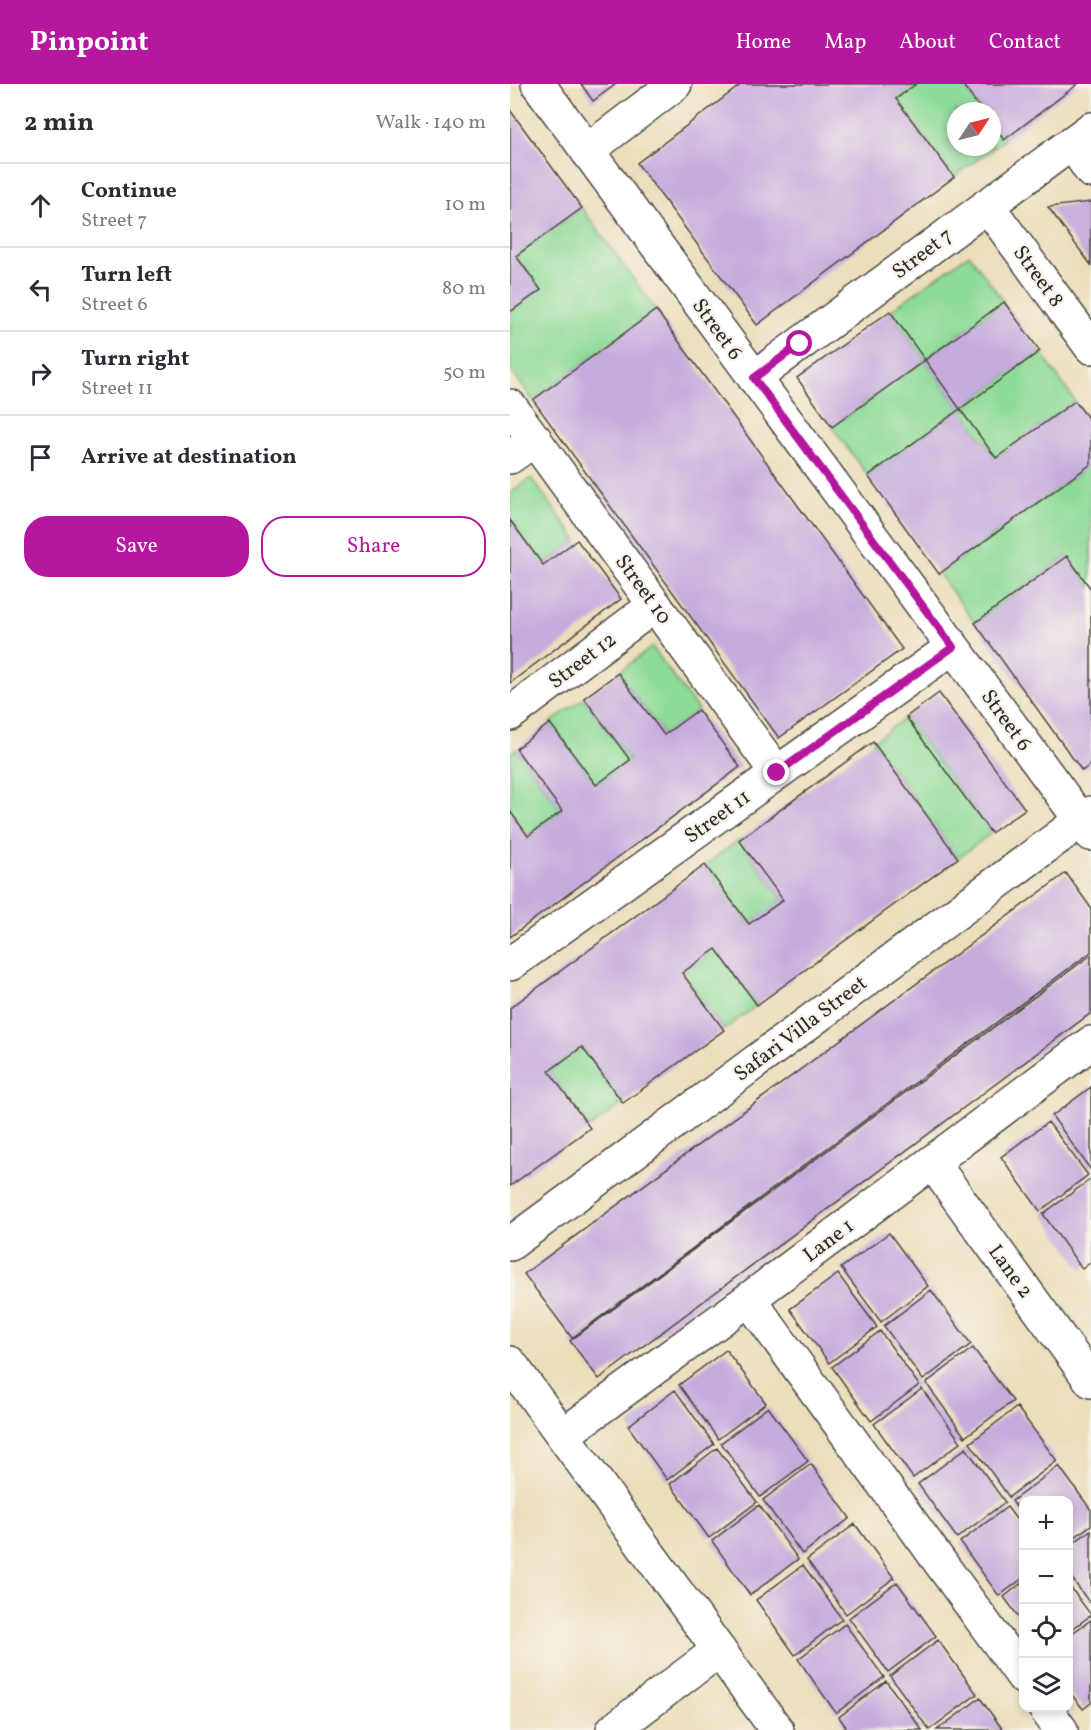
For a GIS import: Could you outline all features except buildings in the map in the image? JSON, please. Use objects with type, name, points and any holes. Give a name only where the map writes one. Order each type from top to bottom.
[{"type":"street","name":"Street 6","points":[[538,84],[953,647],[1088,822]]},
{"type":"street","points":[[587,151],[675,84]]},
{"type":"street","points":[[1082,136],[1091,171]]},
{"type":"street","name":"Street 7","points":[[754,378],[1082,136]]},
{"type":"street","name":"Street 8","points":[[987,205],[1091,347]]},
{"type":"street","name":"Street 10","points":[[510,406],[522,448],[655,605],[777,773]]},
{"type":"street","name":"Street 12","points":[[510,714],[655,605]]},
{"type":"street","name":"Street 11","points":[[510,964],[953,647]]},
{"type":"street","name":"Safari Villa Street","points":[[510,1244],[1088,822]]},
{"type":"street","name":"Lane 1","points":[[563,1435],[749,1299],[1091,1042]]},
{"type":"street","name":"Lane 2","points":[[932,1162],[1091,1381]]},
{"type":"street","points":[[749,1299],[1019,1672]]},
{"type":"street","points":[[510,1363],[777,1730]]},
{"type":"street","points":[[613,1730],[719,1650]]},
{"type":"street","points":[[1048,1712],[1061,1730]]},
{"type":"green space","points":[[916,84],[962,84],[975,102],[947,102],[947,156],[982,156],[954,177],[896,99]]},
{"type":"green space","points":[[582,208],[656,310],[533,400],[510,369],[510,312],[541,289],[516,256]]},
{"type":"green space","points":[[969,254],[1004,302],[925,360],[890,311]]},
{"type":"green space","points":[[1040,351],[1075,401],[996,458],[960,409]]},
{"type":"green space","points":[[925,360],[960,409],[868,476],[832,427]]},
{"type":"green space","points":[[1091,464],[1091,589],[1067,556],[975,623],[939,574]]},
{"type":"green space","points":[[531,478],[577,540],[543,565],[510,520],[510,493]]},
{"type":"green space","points":[[652,647],[698,710],[664,735],[618,673]]},
{"type":"green space","points":[[584,698],[630,760],[596,785],[550,723]]},
{"type":"green space","points":[[906,717],[991,833],[958,858],[873,742]]},
{"type":"green space","points":[[516,749],[562,811],[528,836],[510,811],[510,753]]},
{"type":"green space","points":[[739,840],[783,900],[749,924],[705,865]]},
{"type":"green space","points":[[716,949],[757,1005],[724,1030],[682,973]]},
{"type":"green space","points":[[582,1047],[623,1103],[590,1128],[549,1071]]},
{"type":"route","points":[[777,773],[953,647],[754,378],[800,344]]}]
